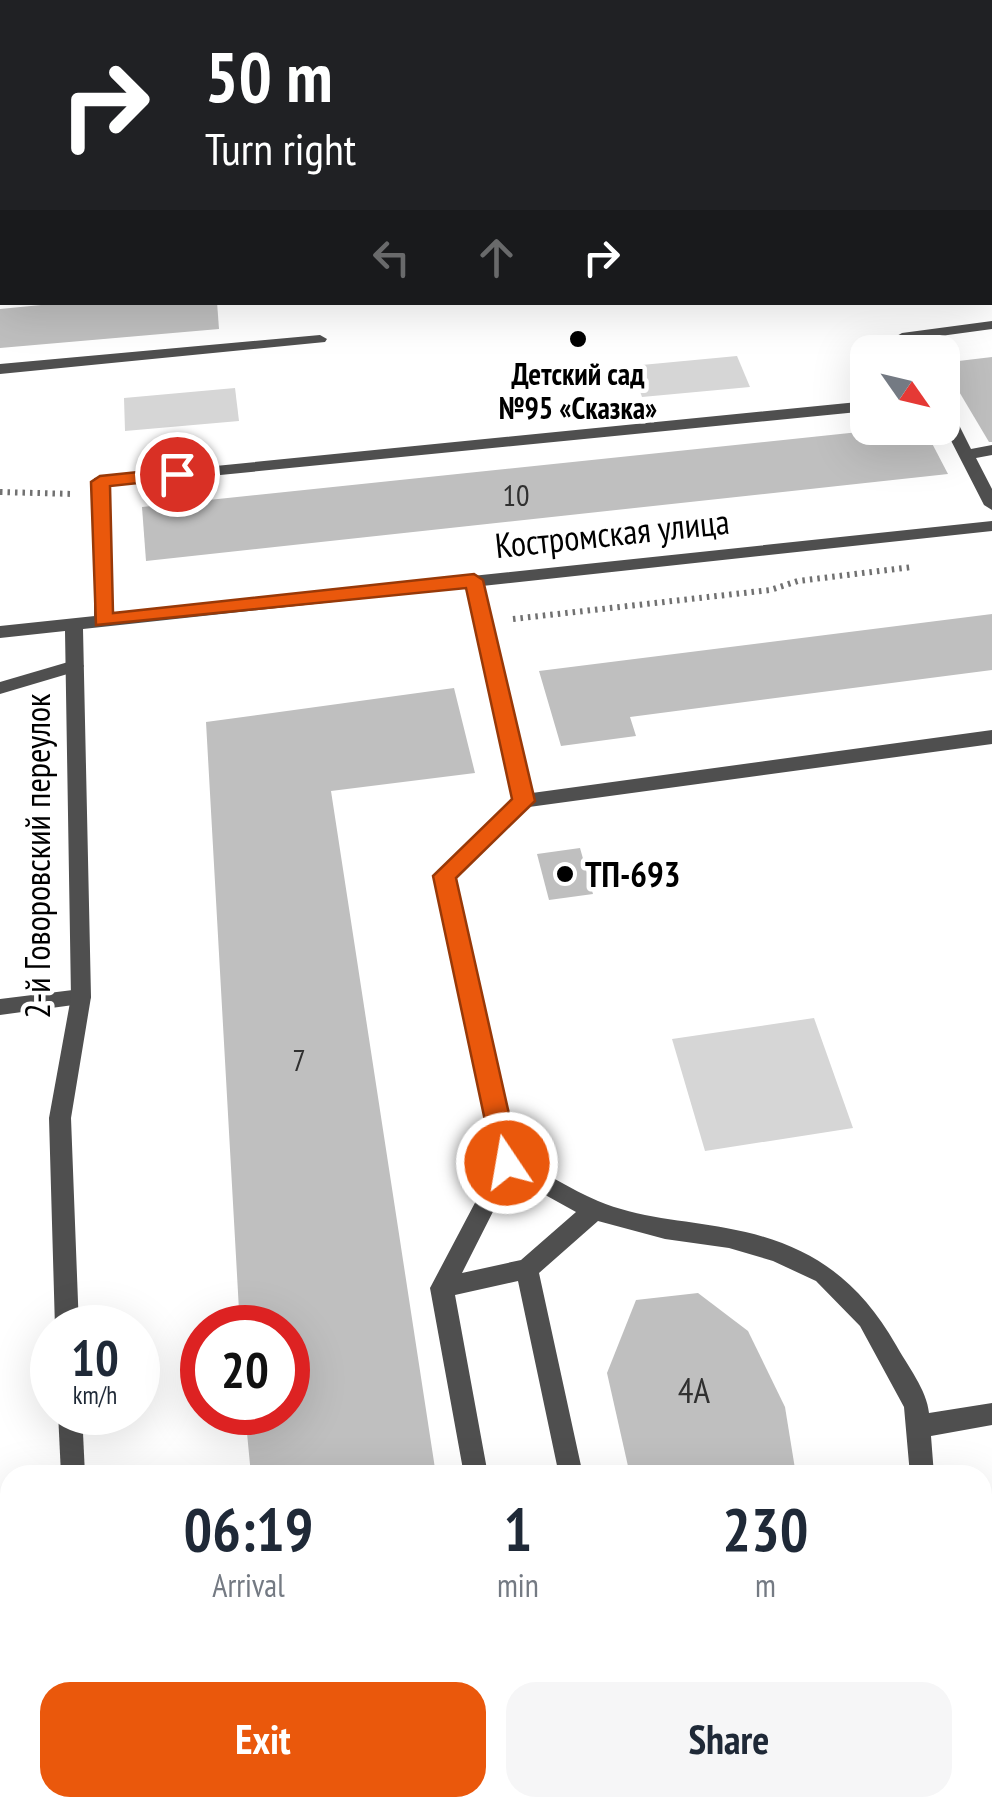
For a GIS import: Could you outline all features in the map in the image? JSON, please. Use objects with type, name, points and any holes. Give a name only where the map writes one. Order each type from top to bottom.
[{"type":"street","points":[[917,335],[992,325]]},
{"type":"street","points":[[0,369],[320,339]]},
{"type":"street","points":[[103,620],[100,482],[850,408]]},
{"type":"street","points":[[960,438],[992,506]]},
{"type":"street","points":[[969,454],[992,450]]},
{"type":"street","name":"Костромская улица","points":[[0,632],[992,526]]},
{"type":"street","points":[[474,580],[524,801]]},
{"type":"street","name":"2-й Говоровский переулок","points":[[66,1305],[60,1118],[82,998],[74,623]]},
{"type":"street","points":[[0,688],[75,666]]},
{"type":"street","points":[[474,1465],[442,1288],[507,1163],[444,876],[524,801],[992,737]]},
{"type":"street","points":[[0,1008],[82,998]]},
{"type":"street","points":[[507,1163],[594,1210],[665,1229],[729,1238],[778,1252],[824,1274],[868,1318],[916,1405],[921,1465]]},
{"type":"street","points":[[442,1288],[527,1269],[594,1210]]},
{"type":"street","points":[[527,1269],[568,1465]]},
{"type":"street","points":[[918,1427],[992,1414]]},
{"type":"street","points":[[71,1435],[72,1465]]},
{"type":"path","points":[[500,578],[508,620],[770,590],[798,581],[914,566]]},
{"type":"shaded area","points":[[737,356],[750,387],[642,397],[631,366]]},
{"type":"shaded area","points":[[235,388],[239,421],[125,431],[124,398]]},
{"type":"shaded area","points":[[814,1018],[853,1128],[705,1151],[672,1039]]},
{"type":"building","points":[[41,305],[217,305],[219,329],[0,348],[0,309]]},
{"type":"building","points":[[992,357],[992,442],[960,393],[960,361]]},
{"type":"building","points":[[850,433],[850,445],[933,445],[948,474],[146,561],[142,507]]},
{"type":"building","points":[[992,614],[992,670],[630,717],[636,736],[561,746],[539,671]]},
{"type":"building","points":[[454,688],[475,773],[331,791],[434,1465],[250,1465],[247,1435],[310,1435],[310,1305],[239,1305],[206,722]]},
{"type":"building","name":"ТП-693","points":[[580,848],[593,894],[549,900],[537,854]]},
{"type":"building","points":[[698,1293],[748,1331],[785,1407],[794,1465],[628,1465],[607,1373],[636,1300]]},
{"type":"place","name":"Детский сад №95 «Сказка»","points":[[578,339]]},
{"type":"place","name":"ТП-693","points":[[565,874]]},
{"type":"route","points":[[177,474],[100,482],[103,620],[474,580],[524,801],[444,876],[507,1163]]}]
